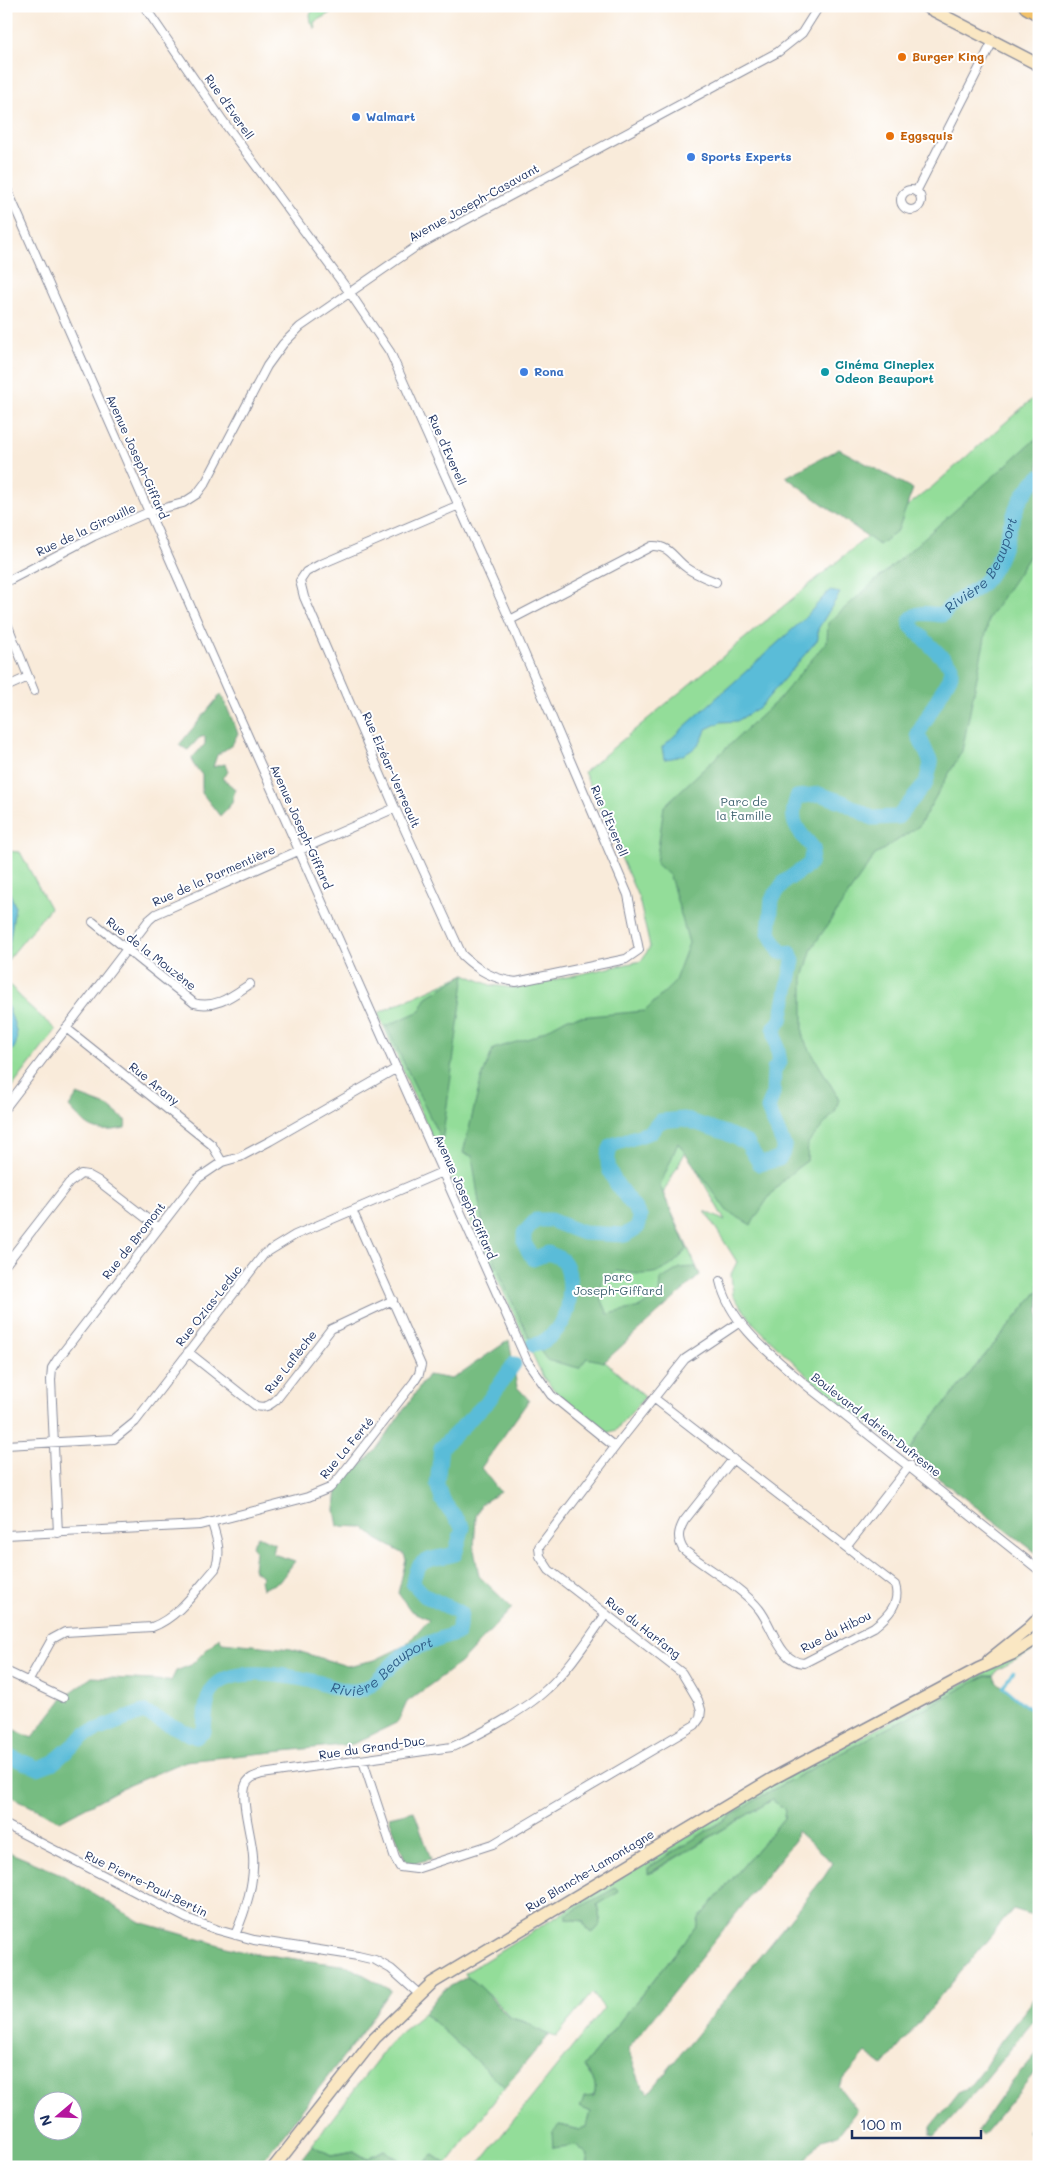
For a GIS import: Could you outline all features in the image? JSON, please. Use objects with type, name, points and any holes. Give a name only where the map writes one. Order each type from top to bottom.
[{"type":"highway","points":[[1026,6],[1039,12]]},
{"type":"street","name":"Rue d'Everell","points":[[144,6],[224,121],[350,293],[390,352],[510,620],[628,895],[639,950]]},
{"type":"street","name":"Avenue Joseph-Casavant","points":[[149,512],[183,503],[197,494],[206,482],[267,366],[283,344],[300,327],[417,246],[444,230],[778,52],[802,33],[819,6]]},
{"type":"street","points":[[925,6],[1039,65]]},
{"type":"street","points":[[916,192],[993,41]]},
{"type":"street","name":"Avenue Joseph-Giffard","points":[[6,187],[515,1337],[539,1380],[556,1400],[615,1447]]},
{"type":"street","name":"Rue Elzéar-Verreault","points":[[459,505],[306,572],[300,581],[304,597],[395,808],[462,956],[477,970],[500,980],[516,982],[626,959],[639,950]]},
{"type":"street","name":"Rue de la Girouille","points":[[6,582],[87,540],[149,512]]},
{"type":"street","points":[[510,620],[652,546],[661,546],[671,552],[686,568],[716,582]]},
{"type":"street","points":[[6,621],[34,691]]},
{"type":"street","points":[[6,688],[28,677]]},
{"type":"street","name":"Rue de la Parmentière","points":[[6,1107],[156,914],[395,808]]},
{"type":"street","name":"Rue de la Mouzène","points":[[93,922],[194,1003],[210,1005],[232,996],[250,984]]},
{"type":"street","name":"Rue Arany","points":[[66,1028],[212,1145],[222,1162]]},
{"type":"street","name":"Rue de Bromont","points":[[58,1533],[52,1368],[197,1179],[222,1162],[240,1157],[270,1141],[396,1068]]},
{"type":"street","name":"Rue Ozias-Leduc","points":[[6,1445],[114,1439],[122,1434],[135,1422],[264,1254],[295,1236],[442,1172]]},
{"type":"street","points":[[6,1264],[69,1183],[81,1174],[88,1175],[97,1180],[159,1228]]},
{"type":"street","name":"Rue La Ferté","points":[[6,1535],[200,1525],[308,1497],[330,1488],[355,1460],[419,1374],[422,1365],[353,1212]]},
{"type":"street","name":"Boulevard Adrien-Dufresne","points":[[720,1281],[722,1291],[740,1322],[771,1354],[806,1385],[910,1465],[1039,1570]]},
{"type":"street","name":"Rue Laflèche","points":[[188,1352],[256,1406],[263,1408],[276,1400],[331,1328],[393,1300]]},
{"type":"street","name":"Rue du Harfang","points":[[363,1761],[395,1858],[400,1867],[416,1869],[493,1844],[695,1725],[700,1718],[701,1710],[698,1700],[682,1673],[549,1570],[540,1556],[539,1547],[685,1359],[740,1322]]},
{"type":"street","name":"Rue du Hibou","points":[[654,1399],[733,1459],[847,1546],[895,1585],[897,1591],[896,1601],[884,1619],[874,1627],[804,1663],[796,1663],[784,1652],[759,1609],[746,1596],[687,1553],[679,1541],[679,1531],[684,1521],[733,1459]]},
{"type":"street","points":[[847,1546],[910,1465]]},
{"type":"street","points":[[28,1682],[52,1639],[58,1634],[152,1627],[164,1623],[173,1616],[215,1569],[218,1562],[220,1550],[212,1523]]},
{"type":"street","name":"Rue du Grand-Duc","points":[[235,1935],[253,1867],[253,1855],[244,1797],[245,1787],[252,1777],[452,1747],[476,1735],[546,1690],[606,1614]]},
{"type":"street","name":"Rue Blanche-Lamontagne","points":[[978,1669],[1039,1618]]},
{"type":"street","name":"Rue Blanche-Lamontagne","points":[[274,2167],[375,2038],[432,1983],[772,1779],[978,1669],[1012,1654],[1039,1637]]},
{"type":"street","points":[[6,1671],[62,1698]]},
{"type":"street","name":"Rue Pierre-Paul-Bertin","points":[[6,1825],[186,1918],[235,1935],[278,1945],[375,1960],[391,1969],[419,1994]]},
{"type":"green space","points":[[317,6],[343,6],[314,22],[315,29],[311,22],[310,14]]},
{"type":"green space","name":"parc Joseph-Giffard","points":[[1039,393],[1039,1290],[918,1436],[908,1455],[811,1379],[755,1325],[733,1296],[731,1274],[737,1262],[705,1211],[725,1221],[686,1151],[663,1193],[700,1275],[604,1361],[645,1397],[616,1430],[607,1433],[556,1392],[543,1377],[435,1144],[378,1013],[465,974],[490,985],[515,988],[641,961],[650,947],[639,899],[584,772],[857,545],[932,487]]},
{"type":"green space","name":"Parc de la Famille","points":[[1039,436],[1039,542],[989,618],[962,751],[919,826],[875,855],[812,948],[803,978],[803,1038],[839,1099],[835,1112],[808,1143],[807,1161],[781,1182],[751,1225],[727,1211],[678,1143],[660,1186],[687,1249],[672,1265],[656,1272],[638,1274],[617,1271],[602,1281],[601,1298],[608,1314],[640,1307],[659,1294],[660,1280],[680,1268],[696,1267],[700,1275],[604,1362],[587,1358],[579,1368],[547,1360],[528,1335],[506,1289],[484,1235],[472,1156],[463,1153],[481,1080],[493,1049],[533,1037],[568,1018],[645,1011],[674,983],[689,943],[670,876],[656,863],[664,806],[779,699],[827,641],[828,623]]},
{"type":"green space","points":[[839,449],[913,489],[898,530],[879,545],[786,477]]},
{"type":"green space","points":[[221,694],[238,733],[232,745],[217,755],[213,767],[225,764],[228,772],[222,778],[235,789],[232,803],[220,816],[202,793],[202,775],[193,764],[192,758],[205,744],[205,736],[199,738],[188,750],[179,745]]},
{"type":"green space","points":[[6,851],[20,852],[50,908],[6,962]]},
{"type":"green space","points":[[465,974],[442,1142],[386,1026],[420,1011],[427,997]]},
{"type":"green space","points":[[6,981],[26,1003],[56,1030],[6,1095]]},
{"type":"green space","points":[[77,1095],[109,1107],[126,1121],[125,1128],[99,1130],[88,1125],[69,1107]]},
{"type":"green space","points":[[1039,1290],[1039,1555],[908,1455],[918,1436]]},
{"type":"green space","points":[[509,1340],[517,1387],[529,1400],[481,1468],[500,1492],[481,1504],[476,1516],[474,1549],[479,1576],[512,1608],[460,1663],[407,1702],[398,1722],[353,1744],[186,1761],[122,1788],[60,1821],[6,1794],[6,1726],[32,1738],[63,1698],[92,1677],[171,1681],[176,1671],[191,1665],[219,1637],[222,1642],[291,1649],[347,1666],[375,1660],[406,1645],[429,1619],[411,1611],[398,1593],[406,1560],[404,1554],[377,1539],[363,1527],[338,1526],[335,1510],[337,1488],[375,1451],[428,1375],[452,1379]]},
{"type":"green space","points":[[258,1536],[275,1544],[273,1554],[295,1561],[279,1582],[262,1589],[260,1580],[263,1577],[253,1569],[255,1551],[252,1545]]},
{"type":"green space","points":[[1039,1644],[1039,1648],[997,1670],[994,1676],[985,1676],[770,1791],[648,1868],[649,1874],[772,1800],[785,1809],[784,1818],[699,1918],[697,1926],[583,2067],[593,2079],[596,2088],[592,2096],[580,2107],[591,2112],[587,2126],[579,2130],[559,2125],[553,2148],[576,2145],[588,2155],[586,2167],[476,2167],[604,2008],[592,1993],[556,2037],[538,2031],[528,2023],[511,2018],[493,1998],[467,1977],[465,1973],[774,1783]],"holes":[[[618,1892],[597,1905],[601,1924],[587,1930],[583,1921],[567,1919]]]},
{"type":"green space","points":[[985,1676],[994,1676],[997,1682],[1039,1716],[1039,1912],[1036,1916],[1013,1909],[883,2066],[866,2053],[838,2086],[857,2110],[838,2135],[822,2139],[800,2167],[586,2167],[588,2155],[576,2145],[553,2148],[552,2133],[559,2125],[579,2130],[587,2126],[591,2112],[580,2107],[584,2097],[594,2096],[595,2083],[583,2067],[697,1926],[699,1918],[784,1818],[785,1809],[772,1800],[648,1874],[648,1868],[770,1791]],"holes":[[[797,1831],[833,1863],[824,1877],[649,2093],[642,2087],[628,2049],[795,1840]]]},
{"type":"green space","points":[[414,1811],[431,1859],[411,1864],[405,1860],[389,1817]]},
{"type":"green space","points":[[6,1851],[61,1874],[140,1922],[244,1952],[348,1966],[391,1990],[360,2035],[258,2167],[6,2167]]},
{"type":"green space","points":[[615,1888],[619,1892],[597,1905],[601,1924],[593,1933],[587,1930],[583,1921],[566,1919],[566,1915]]},
{"type":"green space","points":[[467,1977],[479,1985],[510,2017],[527,2023],[549,2035],[505,2087],[424,2013],[442,1991]]},
{"type":"green space","points":[[1039,1993],[1039,2014],[977,2090],[935,2136],[931,2134],[931,2127],[960,2091],[968,2088],[984,2068],[1000,2042]]},
{"type":"green space","points":[[424,2013],[505,2087],[446,2164],[433,2155],[422,2167],[410,2167],[384,2150],[367,2159],[354,2151],[332,2155],[312,2145],[393,2039]]},
{"type":"green space","points":[[1039,2051],[1039,2067],[982,2136],[977,2131],[1007,2088]]},
{"type":"green space","points":[[1039,2117],[1039,2147],[1028,2132]]},
{"type":"green space","points":[[312,2145],[332,2155],[354,2151],[367,2159],[384,2150],[410,2167],[314,2167],[302,2158]]},
{"type":"green space","points":[[433,2155],[446,2164],[444,2167],[422,2167]]},
{"type":"water","points":[[829,591],[840,593],[818,629],[818,639],[760,707],[737,721],[721,722],[706,729],[700,742],[691,751],[678,757],[664,759],[662,747],[803,620]]},
{"type":"water","points":[[6,883],[15,906],[6,966]]},
{"type":"water","points":[[6,998],[17,1036],[13,1050],[6,1055]]},
{"type":"waterway","name":"Rivière Beauport","points":[[533,1345],[549,1338],[561,1324],[569,1301],[570,1282],[566,1265],[559,1258],[548,1253],[533,1259],[524,1243],[524,1233],[536,1220],[550,1220],[583,1233],[625,1235],[638,1227],[640,1217],[616,1183],[608,1165],[608,1155],[612,1145],[651,1132],[660,1121],[684,1119],[726,1133],[747,1143],[760,1164],[779,1159],[785,1148],[768,1109],[773,1094],[774,1069],[780,1062],[774,1029],[781,1020],[793,961],[790,953],[780,952],[769,933],[772,899],[784,882],[810,864],[813,848],[794,820],[793,813],[797,797],[819,794],[843,802],[872,818],[898,817],[926,783],[931,763],[918,734],[951,675],[951,666],[911,626],[910,620],[920,614],[942,615],[954,603],[978,588],[989,576],[997,563],[1021,500],[1028,488],[1039,477]]},
{"type":"waterway","name":"Rivière Beauport","points":[[6,1755],[38,1768],[54,1762],[86,1734],[143,1712],[196,1737],[204,1731],[207,1704],[212,1690],[220,1682],[232,1677],[246,1674],[277,1675],[354,1691],[362,1689],[377,1680],[396,1661],[411,1650],[458,1633],[461,1613],[425,1596],[413,1583],[415,1574],[422,1564],[432,1559],[455,1554],[463,1527],[442,1500],[437,1484],[441,1448],[489,1400],[514,1364]]},
{"type":"waterway","points":[[1013,1671],[1003,1687],[1039,1717]]},
{"type":"place","name":"Burger King","points":[[902,57]]},
{"type":"place","name":"Walmart","points":[[356,117]]},
{"type":"place","name":"Eggsquis","points":[[890,136]]},
{"type":"place","name":"Sports Experts","points":[[691,157]]},
{"type":"place","name":"Rona","points":[[524,372]]},
{"type":"place","name":"Cinéma Cineplex Odeon Beauport","points":[[825,372]]}]
